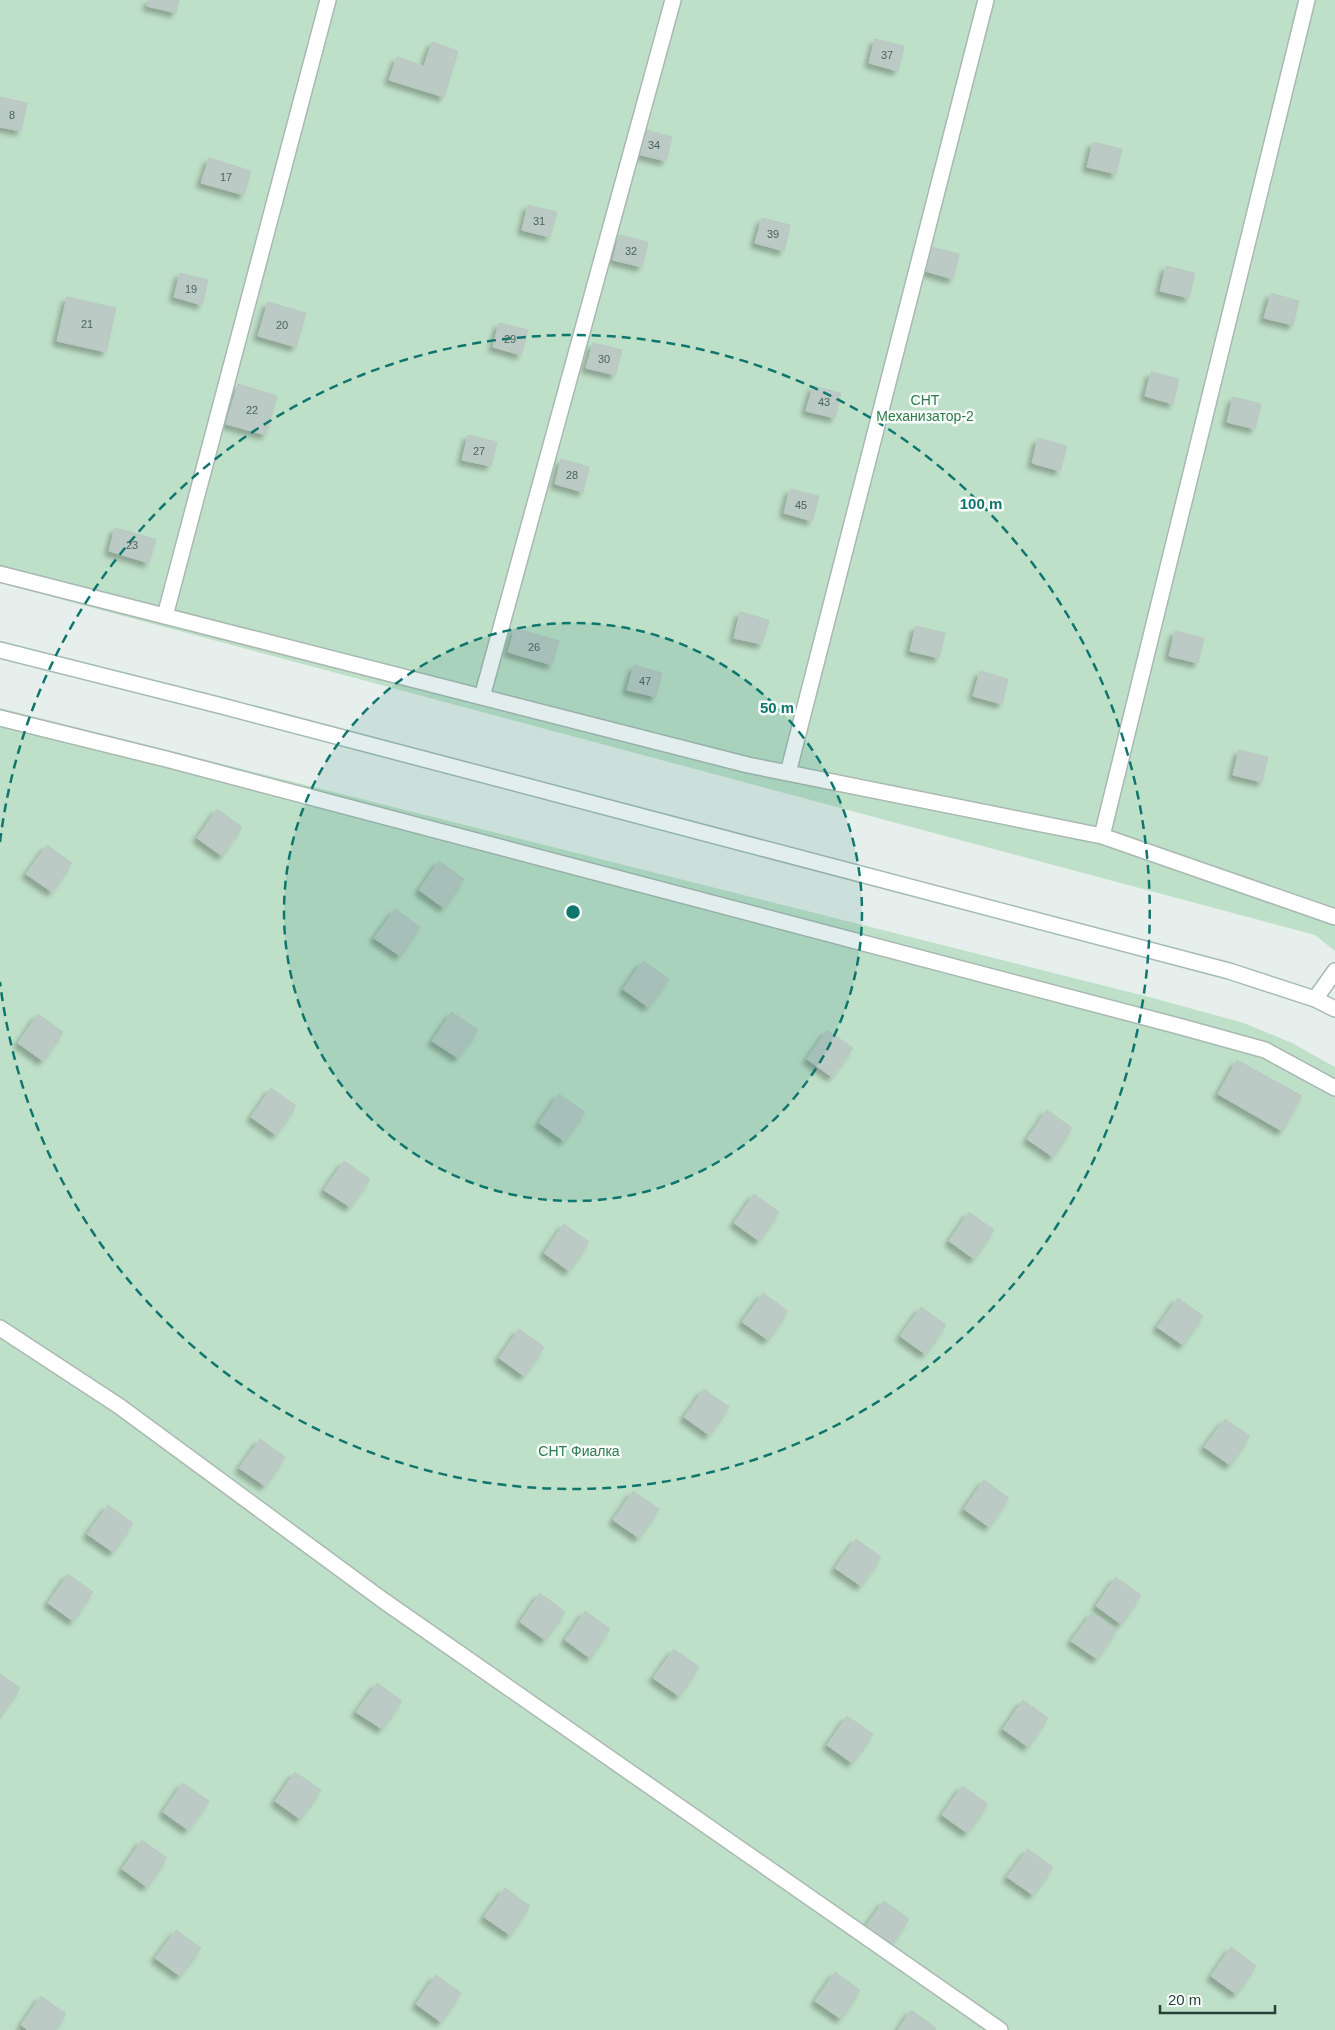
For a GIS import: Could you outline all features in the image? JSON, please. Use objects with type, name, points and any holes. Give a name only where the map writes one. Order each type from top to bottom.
[{"type":"street","points":[[165,616],[328,0]]},
{"type":"street","points":[[482,697],[673,0]]},
{"type":"street","points":[[788,773],[986,0]]},
{"type":"street","points":[[1102,836],[1308,0]]},
{"type":"street","points":[[0,574],[748,766],[1102,836],[1335,917]]},
{"type":"street","points":[[0,650],[1229,971],[1315,999],[1335,1010]]},
{"type":"street","points":[[0,718],[185,764],[1219,1037],[1265,1050],[1335,1088]]},
{"type":"street","points":[[1315,999],[1335,972]]},
{"type":"street","points":[[0,1328],[119,1406],[384,1601],[1000,2030]]},
{"type":"green space","name":"СНТ Механизатор-2","points":[[0,0],[1335,0],[1335,951],[1315,935],[0,583]]},
{"type":"green space","name":"СНТ Фиалка","points":[[0,708],[1149,997],[1244,1023],[1292,1043],[1335,1067],[1335,2030],[0,2030]]},
{"type":"building","points":[[149,0],[179,0],[176,13],[147,6]]},
{"type":"building","points":[[875,39],[904,46],[898,71],[869,63]]},
{"type":"building","points":[[432,42],[458,51],[444,97],[389,80],[397,57],[424,66]]},
{"type":"building","points":[[0,97],[27,103],[21,131],[0,127]]},
{"type":"building","points":[[643,129],[672,137],[666,161],[637,154]]},
{"type":"building","points":[[1093,142],[1122,149],[1116,174],[1087,167]]},
{"type":"building","points":[[209,158],[251,171],[244,195],[201,183]]},
{"type":"building","points":[[528,205],[557,212],[550,237],[522,230]]},
{"type":"building","points":[[762,218],[790,225],[784,251],[755,243]]},
{"type":"building","points":[[619,235],[648,242],[642,267],[613,260]]},
{"type":"building","points":[[931,247],[959,254],[953,279],[925,271]]},
{"type":"building","points":[[1166,266],[1195,273],[1189,298],[1160,291]]},
{"type":"building","points":[[180,273],[208,280],[202,305],[174,297]]},
{"type":"building","points":[[1271,293],[1299,301],[1293,325],[1264,318]]},
{"type":"building","points":[[67,297],[116,308],[106,352],[57,341]]},
{"type":"building","points":[[268,302],[306,313],[296,347],[258,336]]},
{"type":"building","points":[[499,323],[528,330],[521,355],[493,347]]},
{"type":"building","points":[[593,343],[622,350],[615,375],[586,368]]},
{"type":"building","points":[[1151,372],[1179,379],[1173,404],[1145,396]]},
{"type":"building","points":[[238,384],[277,396],[266,435],[226,424]]},
{"type":"building","points":[[813,386],[841,393],[835,418],[806,411]]},
{"type":"building","points":[[1233,397],[1261,404],[1255,429],[1227,422]]},
{"type":"building","points":[[468,435],[497,442],[491,466],[462,460]]},
{"type":"building","points":[[1038,438],[1067,446],[1060,471],[1032,463]]},
{"type":"building","points":[[561,459],[589,467],[583,492],[555,484]]},
{"type":"building","points":[[790,489],[819,496],[812,521],[784,513]]},
{"type":"building","points":[[115,528],[156,539],[149,563],[109,551]]},
{"type":"building","points":[[740,612],[769,620],[762,644],[734,638]]},
{"type":"building","points":[[916,626],[945,633],[939,658],[910,651]]},
{"type":"building","points":[[515,628],[559,641],[552,665],[508,652]]},
{"type":"building","points":[[1175,631],[1204,638],[1198,663],[1169,656]]},
{"type":"building","points":[[634,665],[662,673],[656,697],[627,690]]},
{"type":"building","points":[[980,671],[1008,679],[1002,704],[973,696]]},
{"type":"building","points":[[1239,750],[1268,757],[1262,782],[1233,775]]},
{"type":"building","points":[[217,809],[242,827],[222,856],[197,838]]},
{"type":"building","points":[[47,845],[72,863],[52,892],[26,874]]},
{"type":"building","points":[[439,861],[464,879],[444,908],[419,890]]},
{"type":"building","points":[[395,909],[420,927],[400,956],[374,938]]},
{"type":"building","points":[[643,961],[669,979],[648,1007],[623,989]]},
{"type":"building","points":[[452,1012],[478,1030],[458,1058],[432,1041]]},
{"type":"building","points":[[38,1014],[63,1032],[43,1061],[18,1043]]},
{"type":"building","points":[[827,1030],[853,1048],[832,1077],[807,1059]]},
{"type":"building","points":[[1237,1060],[1302,1096],[1282,1131],[1218,1094]]},
{"type":"building","points":[[271,1088],[296,1106],[276,1135],[251,1117]]},
{"type":"building","points":[[559,1094],[585,1112],[564,1141],[539,1123]]},
{"type":"building","points":[[1047,1110],[1072,1128],[1053,1157],[1027,1139]]},
{"type":"building","points":[[344,1161],[370,1179],[350,1207],[324,1190]]},
{"type":"building","points":[[754,1194],[779,1212],[759,1241],[734,1223]]},
{"type":"building","points":[[969,1212],[994,1230],[974,1259],[949,1241]]},
{"type":"building","points":[[564,1224],[589,1242],[569,1271],[544,1253]]},
{"type":"building","points":[[763,1293],[788,1311],[768,1340],[742,1322]]},
{"type":"building","points":[[1178,1298],[1203,1316],[1183,1345],[1157,1327]]},
{"type":"building","points":[[921,1307],[946,1325],[925,1354],[900,1336]]},
{"type":"building","points":[[519,1329],[544,1347],[524,1376],[499,1358]]},
{"type":"building","points":[[704,1389],[729,1407],[709,1435],[684,1417]]},
{"type":"building","points":[[1225,1419],[1250,1436],[1230,1465],[1204,1447]]},
{"type":"building","points":[[260,1439],[285,1457],[265,1486],[239,1468]]},
{"type":"building","points":[[984,1480],[1009,1498],[989,1527],[964,1509]]},
{"type":"building","points":[[633,1491],[659,1509],[639,1538],[613,1520]]},
{"type":"building","points":[[108,1505],[133,1523],[113,1552],[87,1534]]},
{"type":"building","points":[[856,1539],[881,1557],[861,1586],[835,1568]]},
{"type":"building","points":[[68,1574],[93,1592],[73,1621],[48,1603]]},
{"type":"building","points":[[1116,1577],[1141,1595],[1121,1624],[1096,1606]]},
{"type":"building","points":[[540,1593],[565,1612],[545,1640],[520,1622]]},
{"type":"building","points":[[585,1611],[610,1629],[590,1658],[565,1640]]},
{"type":"building","points":[[1092,1613],[1117,1630],[1097,1659],[1071,1641]]},
{"type":"building","points":[[674,1649],[699,1667],[679,1696],[653,1678]]},
{"type":"building","points":[[0,1674],[20,1688],[0,1716]]},
{"type":"building","points":[[377,1683],[402,1701],[382,1729],[356,1712]]},
{"type":"building","points":[[1023,1700],[1048,1718],[1028,1747],[1003,1729]]},
{"type":"building","points":[[847,1716],[873,1734],[852,1763],[827,1745]]},
{"type":"building","points":[[295,1772],[321,1790],[300,1819],[275,1801]]},
{"type":"building","points":[[183,1783],[209,1801],[188,1830],[163,1812]]},
{"type":"building","points":[[962,1786],[988,1804],[967,1833],[942,1815]]},
{"type":"building","points":[[142,1840],[167,1858],[147,1887],[122,1869]]},
{"type":"building","points":[[1028,1849],[1053,1867],[1033,1895],[1007,1877]]},
{"type":"building","points":[[505,1888],[530,1906],[510,1935],[484,1917]]},
{"type":"building","points":[[884,1901],[909,1919],[889,1948],[863,1930]]},
{"type":"building","points":[[176,1930],[201,1948],[180,1976],[155,1958]]},
{"type":"building","points":[[1231,1947],[1256,1966],[1236,1994],[1211,1976]]},
{"type":"building","points":[[835,1972],[860,1990],[841,2019],[815,2001]]},
{"type":"building","points":[[436,1975],[461,1993],[441,2022],[416,2004]]},
{"type":"building","points":[[41,1996],[66,2014],[55,2030],[28,2030],[21,2025]]},
{"type":"building","points":[[911,2010],[936,2028],[935,2030],[898,2030]]}]
